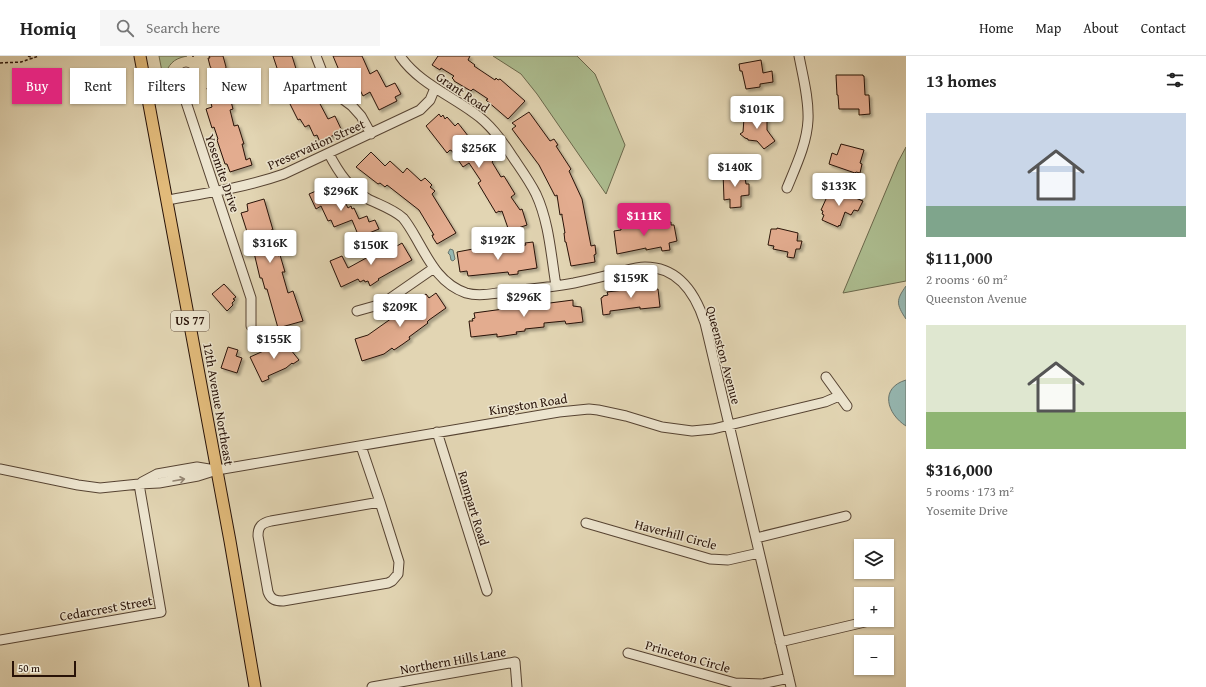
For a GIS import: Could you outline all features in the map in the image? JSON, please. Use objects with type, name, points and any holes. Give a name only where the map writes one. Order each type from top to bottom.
[{"type":"main road","name":"12th Avenue Northeast","points":[[140,56],[217,470],[255,687]]},
{"type":"street","points":[[316,56],[326,82],[336,94],[352,106],[361,116],[371,134]]},
{"type":"street","name":"Grant Road","points":[[400,56],[413,72],[485,122],[502,141],[530,183],[540,205],[544,218],[556,286]]},
{"type":"street","points":[[787,188],[797,165],[808,122],[807,98],[799,56]]},
{"type":"street","name":"Preservation Street","points":[[167,200],[216,192],[265,181],[284,174],[420,110],[430,100],[435,88]]},
{"type":"street","name":"Yosemite Drive","points":[[187,104],[251,298],[251,326]]},
{"type":"street","name":"Queenston Avenue","points":[[329,154],[339,173],[356,190],[403,218],[439,276],[453,286],[467,293],[477,295],[556,286],[641,268],[657,269],[676,277],[693,294],[702,312],[790,683]]},
{"type":"street","points":[[357,311],[382,304],[434,268]]},
{"type":"street","points":[[826,377],[847,406]]},
{"type":"street","name":"Kingston Road","points":[[139,484],[158,474],[196,467],[217,470],[559,412],[589,409],[607,412],[681,431],[700,431],[825,402],[839,396]]},
{"type":"street","name":"Rampart Road","points":[[437,432],[486,592]]},
{"type":"street","points":[[360,446],[380,502],[399,562],[398,574],[392,581],[290,600],[277,601],[270,598],[258,536],[259,528],[262,524],[271,521],[380,502]]},
{"type":"street","points":[[0,469],[91,488],[139,484]]},
{"type":"street","name":"Cedarcrest Street","points":[[0,640],[161,612],[139,484]]},
{"type":"street","points":[[756,538],[846,516]]},
{"type":"street","name":"Haverhill Circle","points":[[586,523],[710,559],[728,560],[759,553]]},
{"type":"street","points":[[780,642],[854,625]]},
{"type":"street","name":"Princeton Circle","points":[[628,653],[736,683],[790,683]]},
{"type":"street","name":"Northern Hills Lane","points":[[372,687],[515,662],[517,687]]},
{"type":"path","points":[[28,56],[33,58]]},
{"type":"path","points":[[0,63],[21,62],[39,56]]},
{"type":"green space","points":[[159,56],[187,56],[178,59],[172,63],[169,68],[161,68]]},
{"type":"green space","points":[[493,56],[577,56],[595,74],[625,145],[606,194],[537,94],[521,74]]},
{"type":"green space","points":[[906,147],[906,281],[843,293],[898,162]]},
{"type":"water","points":[[450,249],[453,250],[455,259],[453,261],[448,253]]},
{"type":"water","points":[[906,286],[906,319],[898,302],[900,295]]},
{"type":"water","points":[[906,380],[906,426],[894,415],[889,402],[889,395],[897,384]]},
{"type":"building","points":[[209,56],[223,56],[226,68],[211,68],[208,58],[210,58]]},
{"type":"building","points":[[273,56],[292,56],[296,68],[277,68]]},
{"type":"building","points":[[333,56],[362,56],[370,74],[377,70],[386,87],[395,83],[401,94],[395,97],[397,101],[379,110],[370,92],[363,96],[361,92],[361,68],[338,68]]},
{"type":"building","points":[[438,56],[470,56],[468,60],[475,65],[474,66],[495,80],[496,78],[498,80],[500,79],[525,101],[508,119],[486,100],[488,99],[473,89],[471,91],[454,81],[452,78],[454,76],[441,68],[440,70],[432,65]]},
{"type":"building","points":[[761,60],[763,73],[772,71],[773,82],[760,84],[760,87],[746,89],[739,64]]},
{"type":"building","points":[[836,75],[864,76],[865,95],[869,95],[870,114],[859,115],[859,109],[839,109]]},
{"type":"building","points":[[211,104],[232,104],[233,109],[230,110],[234,126],[238,125],[244,144],[242,144],[246,160],[250,158],[252,165],[230,172],[227,164],[225,164],[214,127],[212,128],[206,109],[212,107]]},
{"type":"building","points":[[290,104],[320,104],[328,119],[335,116],[342,131],[320,142],[317,135],[314,136],[309,125],[305,127],[300,119],[298,120]]},
{"type":"building","points":[[529,112],[550,141],[554,139],[558,145],[556,146],[571,169],[569,171],[582,199],[591,246],[595,245],[595,262],[571,266],[565,242],[562,214],[560,215],[557,195],[555,196],[539,165],[512,129],[516,126],[512,123]]},
{"type":"building","points":[[439,114],[441,117],[443,115],[445,119],[447,117],[455,126],[458,123],[472,141],[476,138],[493,161],[492,162],[501,177],[504,176],[515,194],[511,197],[520,210],[522,209],[527,225],[509,231],[502,211],[496,213],[478,183],[481,181],[469,163],[463,167],[452,151],[450,150],[447,153],[426,126]]},
{"type":"building","points":[[750,114],[765,116],[765,118],[767,118],[767,130],[775,141],[764,149],[757,141],[748,140],[740,134],[743,132],[744,118],[749,118]]},
{"type":"building","points":[[841,144],[864,150],[860,163],[862,164],[860,173],[855,173],[829,164],[832,153],[837,155]]},
{"type":"building","points":[[371,152],[385,166],[390,161],[403,173],[407,168],[421,181],[425,178],[432,185],[430,187],[435,191],[432,194],[456,233],[437,244],[432,235],[434,235],[419,210],[387,185],[385,187],[380,183],[378,184],[356,167]]},
{"type":"building","points":[[743,171],[743,178],[745,178],[746,184],[749,184],[749,195],[741,196],[741,207],[730,208],[730,199],[724,200],[723,172]]},
{"type":"building","points":[[323,188],[325,191],[327,190],[328,193],[333,190],[340,206],[346,204],[348,208],[351,206],[352,209],[354,208],[359,219],[367,216],[369,222],[375,220],[379,229],[359,237],[352,220],[334,227],[331,220],[328,221],[321,206],[316,209],[309,194]]},
{"type":"building","points":[[831,188],[863,201],[858,211],[854,210],[851,215],[845,212],[840,226],[839,225],[838,227],[822,220],[824,215],[822,214],[823,211],[821,210]]},
{"type":"building","points":[[264,199],[273,230],[271,230],[278,256],[280,255],[285,272],[282,272],[288,293],[293,291],[303,321],[278,328],[267,289],[265,289],[262,278],[260,278],[251,240],[250,241],[241,213],[248,211],[247,204]]},
{"type":"building","points":[[641,222],[642,224],[651,222],[652,228],[665,226],[665,223],[671,222],[671,225],[674,225],[677,241],[669,243],[670,250],[662,251],[661,247],[646,250],[646,248],[617,254],[614,231],[621,230],[621,227],[634,225],[634,223]]},
{"type":"building","points":[[777,228],[798,233],[797,241],[802,241],[800,249],[796,249],[794,258],[787,257],[788,252],[773,249],[774,246],[768,245],[771,229]]},
{"type":"building","points":[[533,242],[537,268],[518,271],[518,274],[509,275],[508,272],[468,276],[467,271],[460,272],[457,252],[473,249],[474,252],[495,249],[495,252],[517,249],[517,246],[526,245],[525,243]]},
{"type":"building","points":[[402,243],[412,260],[378,279],[379,280],[370,286],[368,281],[365,282],[364,280],[360,282],[358,279],[341,287],[330,261],[342,256],[348,268],[368,257],[374,252],[372,250],[381,245],[385,253]]},
{"type":"building","points":[[224,284],[236,297],[233,299],[235,300],[232,303],[233,305],[227,311],[212,294]]},
{"type":"building","points":[[647,284],[647,290],[658,289],[660,307],[640,309],[640,307],[610,311],[610,314],[603,315],[601,298],[608,295],[607,292],[624,290],[624,288]]},
{"type":"building","points":[[436,293],[446,308],[409,337],[410,339],[394,350],[392,348],[384,354],[362,361],[355,339],[368,335],[426,294],[429,298]]},
{"type":"building","points":[[573,300],[573,306],[581,307],[583,322],[566,324],[565,321],[544,323],[544,327],[525,329],[525,331],[516,332],[517,334],[497,337],[497,334],[471,337],[469,321],[473,321],[472,319],[475,318],[474,313],[533,305],[532,304]]},
{"type":"building","points":[[282,339],[299,360],[268,376],[269,379],[262,382],[250,357],[268,349]]},
{"type":"building","points":[[228,347],[238,350],[236,356],[242,358],[237,373],[221,368]]}]
